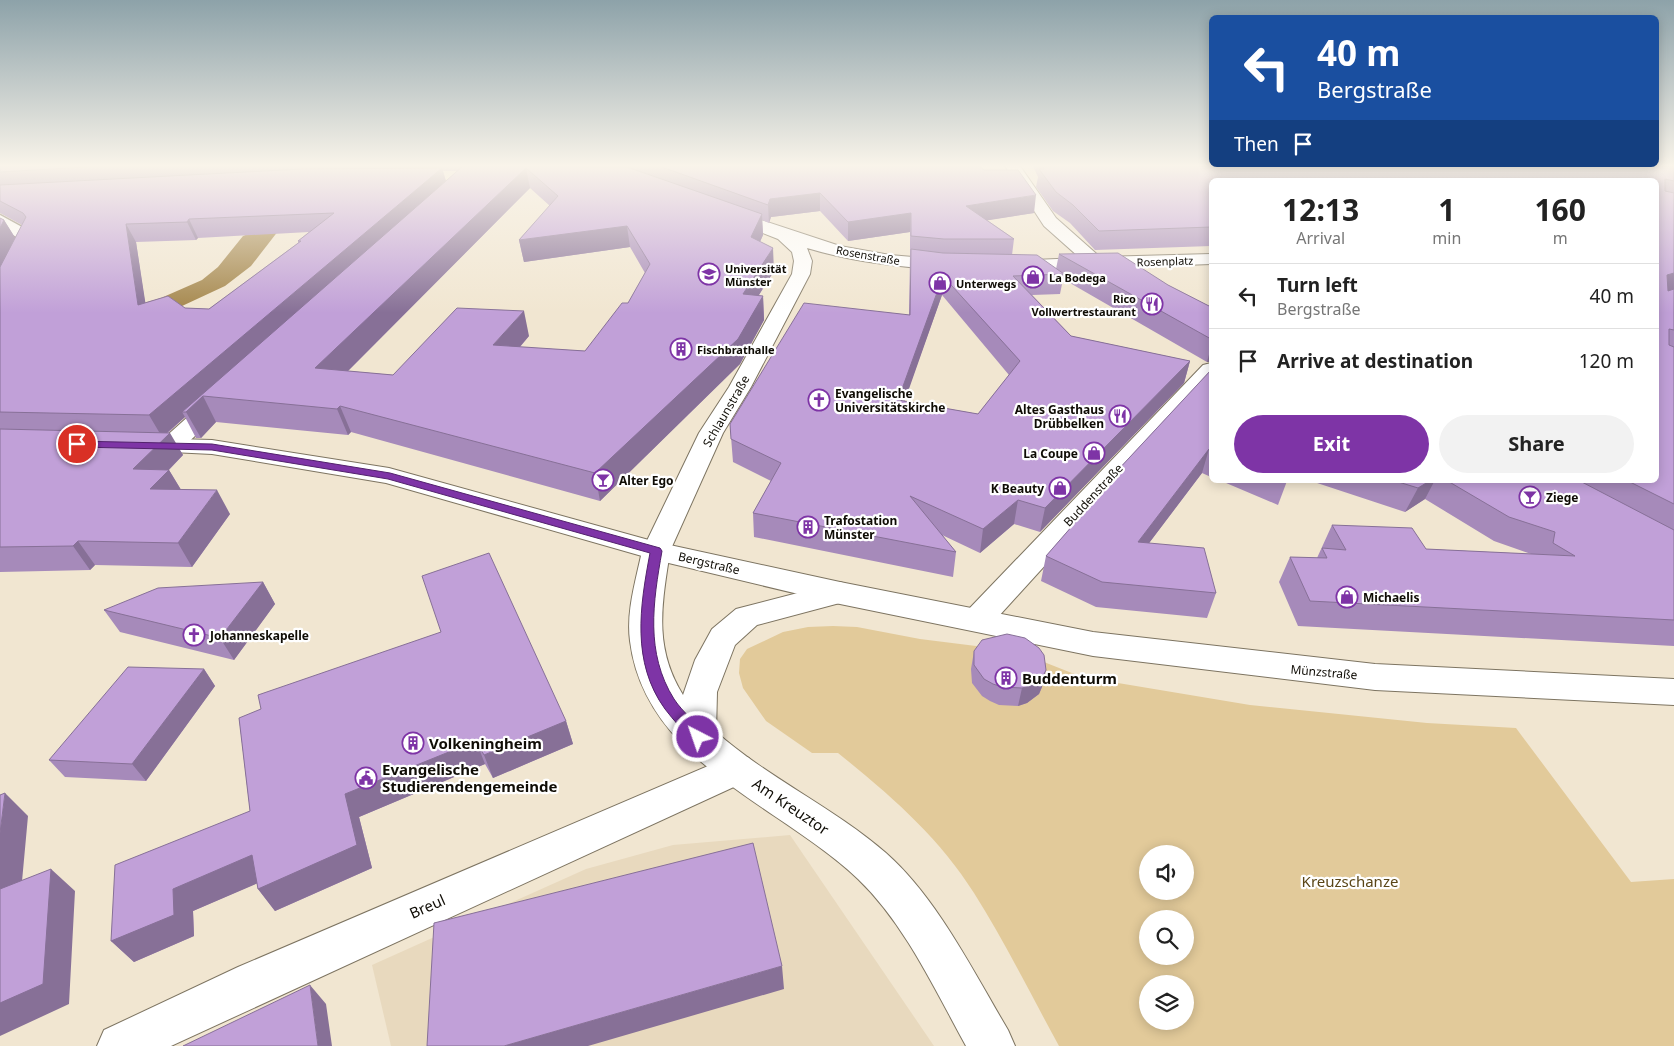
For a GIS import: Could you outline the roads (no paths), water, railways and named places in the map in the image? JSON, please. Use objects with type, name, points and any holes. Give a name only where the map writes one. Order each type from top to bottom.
[{"type":"street","name":"Rosenstraße","points":[[729,215],[785,236],[854,255],[891,261],[966,265]]},
{"type":"street","points":[[1045,215],[1050,222],[1096,263]]},
{"type":"street","points":[[0,220],[27,236],[0,292]]},
{"type":"street","points":[[785,236],[803,254],[804,260],[801,274]]},
{"type":"street","name":"Schlaunstraße","points":[[656,551],[711,433],[740,387],[801,274],[811,265],[823,260],[854,255]]},
{"type":"street","name":"Rosenplatz","points":[[1096,263],[1209,259]]},
{"type":"street","name":"Rosenplatz","points":[[1119,262],[1142,277]]},
{"type":"street","points":[[993,266],[1096,263]]},
{"type":"street","name":"Buddenstraße","points":[[977,620],[1209,372]]},
{"type":"street","points":[[171,445],[235,387]]},
{"type":"street","name":"Bergstraße","points":[[113,444],[171,445],[254,453],[390,476],[656,551],[840,593],[977,620]]},
{"type":"street","name":"Am Kreuztor","points":[[656,551],[647,599],[646,632],[654,675],[670,704],[698,737],[736,769],[809,817],[873,867],[907,908],[992,1046]]},
{"type":"street","points":[[698,737],[700,692],[711,660],[723,637],[747,617],[840,593]]},
{"type":"street","name":"Münzstraße","points":[[977,620],[1093,644],[1294,670],[1427,681],[1674,692]]},
{"type":"street","name":"Breul","points":[[120,1046],[254,983],[736,769]]},
{"type":"place","name":"Universität Münster","points":[[709,274]]},
{"type":"place","name":"La Bodega","points":[[1033,277]]},
{"type":"place","name":"Unterwegs","points":[[940,283]]},
{"type":"place","name":"Rico Vollwertrestaurant","points":[[1152,304]]},
{"type":"place","name":"Fischbrathalle","points":[[681,349]]},
{"type":"place","name":"Evangelische Universitätskirche","points":[[819,400]]},
{"type":"place","name":"Altes Gasthaus Drübbelken","points":[[1120,416]]},
{"type":"place","name":"La Coupe","points":[[1094,453]]},
{"type":"place","name":"Alter Ego","points":[[603,480]]},
{"type":"place","name":"K Beauty","points":[[1060,488]]},
{"type":"place","name":"Ziege","points":[[1530,497]]},
{"type":"place","name":"Trafostation Münster","points":[[808,527]]},
{"type":"place","name":"Michaelis","points":[[1347,597]]},
{"type":"place","name":"Johanneskapelle","points":[[194,635]]},
{"type":"place","name":"Buddenturm","points":[[1006,678]]},
{"type":"place","name":"Volkeningheim","points":[[413,743]]},
{"type":"place","name":"Evangelische Studierendengemeinde","points":[[366,778]]},
{"type":"park label","name":"Kreuzschanze","points":[[1350,881]]}]
